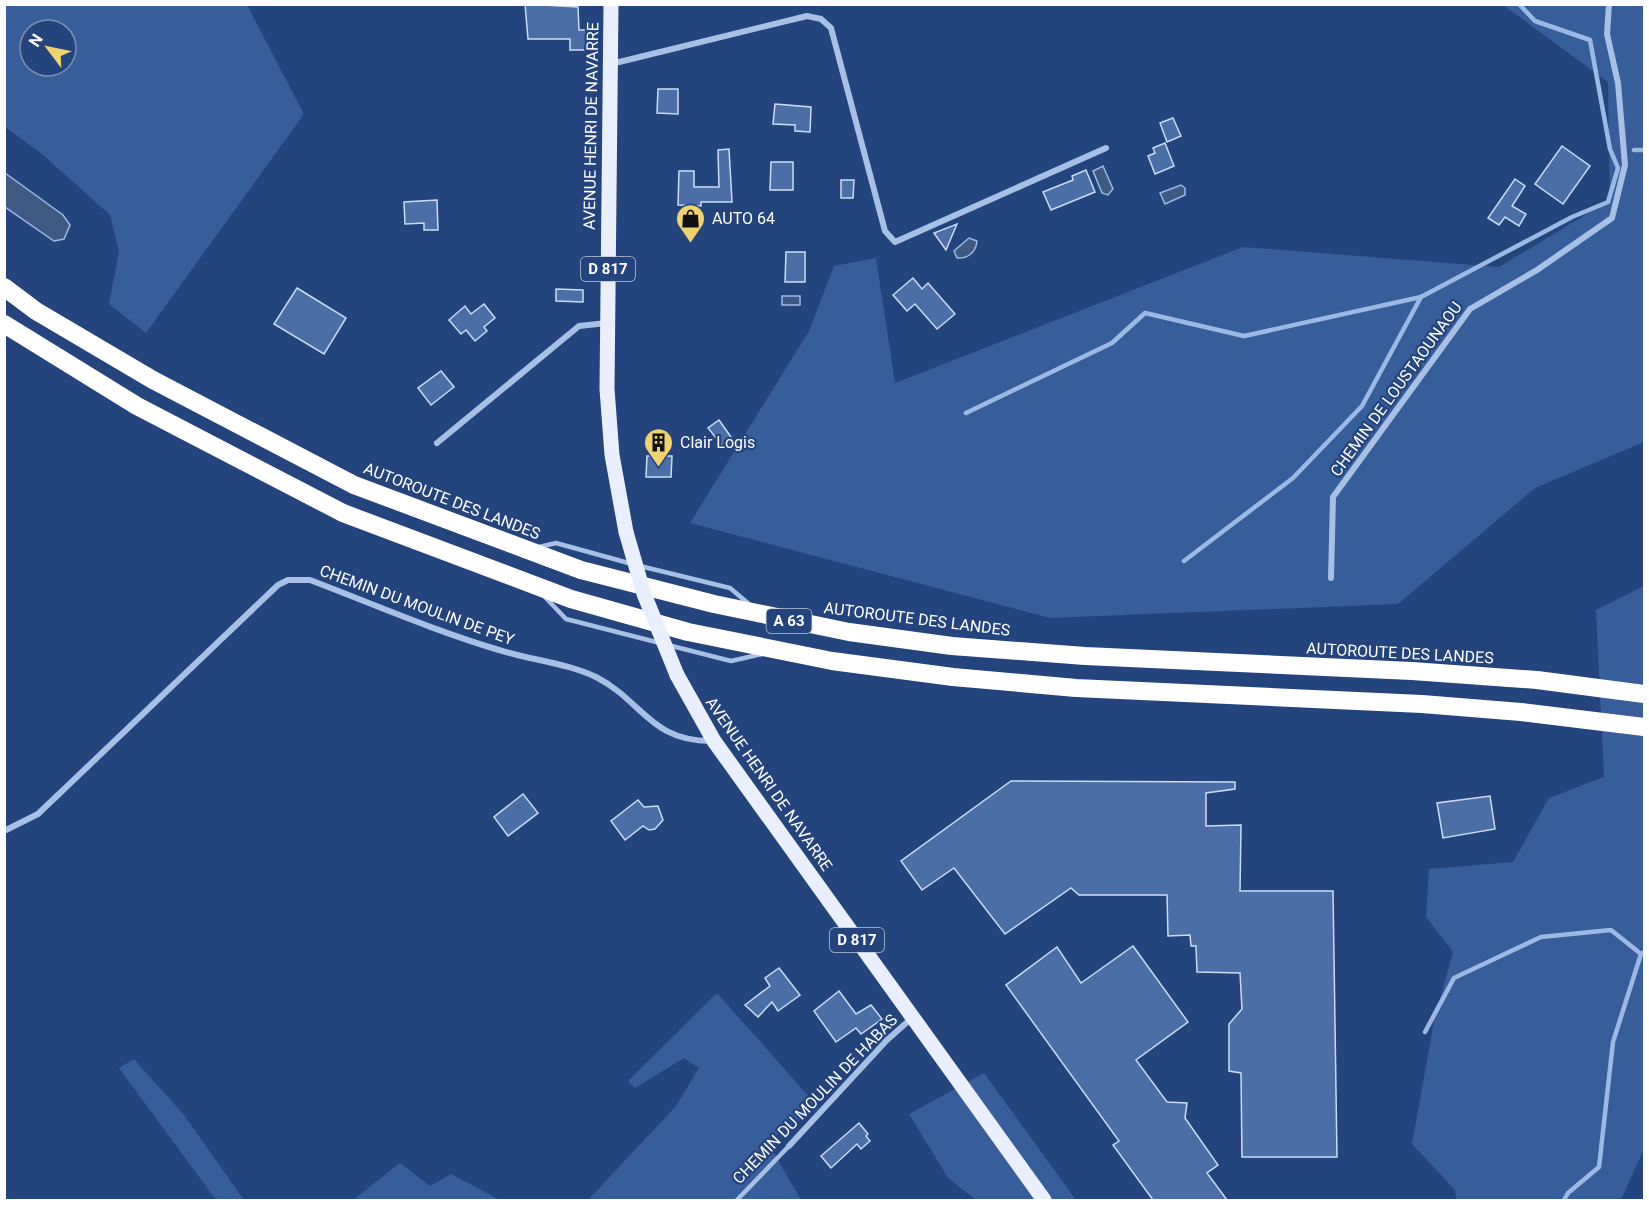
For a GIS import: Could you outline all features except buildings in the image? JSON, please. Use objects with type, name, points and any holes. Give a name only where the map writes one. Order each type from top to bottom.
[{"type":"highway","name":"AUTOROUTE DES LANDES","points":[[4,287],[36,311],[153,380],[354,484],[581,570],[763,616],[859,633],[997,650],[1085,657],[1423,672],[1537,680],[1644,694]]},
{"type":"highway","name":"A 63","points":[[4,324],[137,406],[343,513],[571,599],[677,629],[774,650],[893,671],[1035,685],[1422,704],[1521,712],[1644,727]]},
{"type":"main road","name":"AVENUE HENRI DE NAVARRE","points":[[610,4],[607,389],[612,455],[626,532],[644,594],[676,675],[714,741],[1044,1200]]},
{"type":"street","name":"CHEMIN DE LOUSTAOUNAOU","points":[[1330,579],[1334,497],[1470,309],[1537,270],[1612,218],[1625,165],[1618,83],[1607,34],[1609,4]]},
{"type":"street","points":[[610,64],[807,16],[821,19],[831,28],[885,231],[896,242],[1106,147]]},
{"type":"street","points":[[437,443],[579,326],[607,323]]},
{"type":"street","name":"CHEMIN DU MOULIN DE PEY","points":[[4,831],[38,814],[278,585],[288,580],[310,580],[499,650],[588,675],[618,692],[669,734],[698,741],[714,741]]},
{"type":"street","name":"CHEMIN DU MOULIN DE HABAS","points":[[789,1146],[887,1040],[913,1017]]},
{"type":"lane","name":"CHEMIN DU MOULIN DE HABAS","points":[[737,1200],[789,1146]]},
{"type":"shaded area","points":[[5,4],[247,5],[304,114],[146,333],[109,304],[119,251],[110,215],[42,154],[5,127]]},
{"type":"shaded area","points":[[1503,5],[1644,5],[1644,442],[1535,488],[1398,604],[1050,618],[690,523],[809,331],[834,266],[876,258],[895,383],[1243,247],[1499,267],[1610,200],[1608,82]]},
{"type":"shaded area","points":[[1103,166],[1113,189],[1108,195],[1102,193],[1093,171]]},
{"type":"shaded area","points":[[5,173],[63,215],[70,225],[64,239],[54,241],[5,207]]},
{"type":"shaded area","points":[[1181,185],[1185,188],[1185,195],[1165,204],[1160,193]]},
{"type":"shaded area","points":[[969,238],[977,241],[975,248],[968,256],[957,258],[954,251]]},
{"type":"shaded area","points":[[782,296],[800,296],[800,305],[782,305]]},
{"type":"shaded area","points":[[1644,586],[1644,1149],[1621,1200],[1456,1200],[1455,1190],[1412,1144],[1434,1021],[1453,952],[1426,917],[1429,869],[1513,862],[1549,798],[1604,777],[1596,610]]},
{"type":"shaded area","points":[[717,993],[819,1108],[767,1141],[801,1200],[588,1200],[676,1106],[699,1068],[684,1058],[635,1088],[628,1081]]},
{"type":"shaded area","points":[[134,1059],[184,1115],[244,1200],[216,1200],[119,1068]]},
{"type":"shaded area","points":[[984,1073],[1076,1200],[976,1200],[948,1178],[909,1114]]},
{"type":"shaded area","points":[[400,1163],[430,1186],[451,1174],[500,1200],[353,1200]]},
{"type":"waterway","points":[[1184,561],[1293,478],[1362,406],[1421,297],[1572,217],[1608,202],[1618,168],[1610,149],[1590,40],[1535,21],[1519,4]]},
{"type":"waterway","points":[[1634,150],[1644,150]]},
{"type":"waterway","points":[[966,413],[1112,343],[1145,313],[1244,336],[1421,297]]},
{"type":"waterway","points":[[1425,1032],[1454,978],[1541,937],[1611,930],[1641,954]]},
{"type":"waterway","points":[[1564,1200],[1568,1193],[1599,1167],[1613,1042],[1641,954],[1644,952]]},
{"type":"place","name":"AUTO 64","points":[[691,244]]},
{"type":"place","name":"Clair Logis","points":[[659,468]]}]
